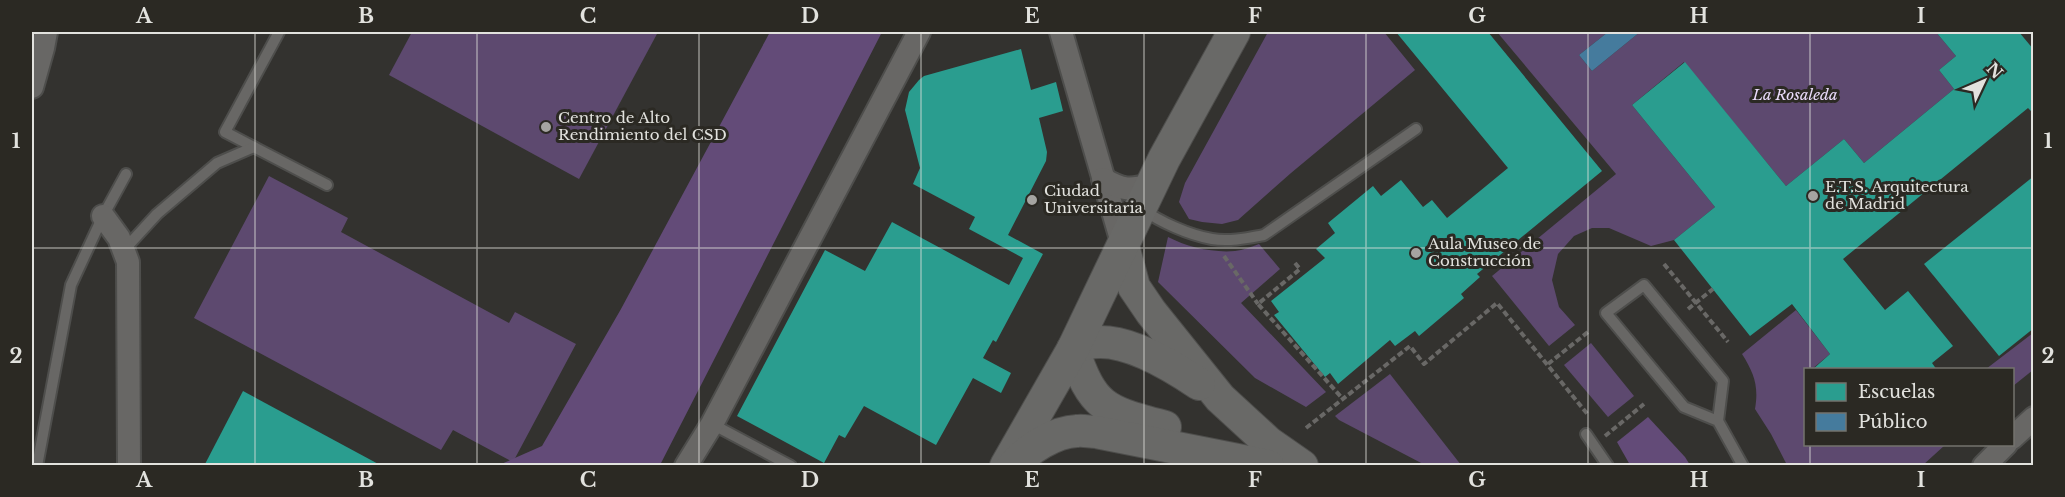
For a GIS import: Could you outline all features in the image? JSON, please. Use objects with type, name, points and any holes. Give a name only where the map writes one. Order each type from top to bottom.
[{"type":"street","points":[[32,87],[46,32]]},
{"type":"street","points":[[686,465],[712,424],[919,32]]},
{"type":"street","points":[[1062,32],[1134,287],[1151,312],[1220,398]]},
{"type":"street","points":[[1006,465],[1073,349],[1164,159],[1234,32]]},
{"type":"street","points":[[1104,179],[1115,186],[1147,196]]},
{"type":"street","points":[[103,216],[119,238],[128,262],[129,465]]},
{"type":"street","points":[[1073,349],[1083,343],[1096,342],[1140,350],[1176,368],[1220,398],[1269,443],[1302,465]]},
{"type":"street","points":[[1073,349],[1082,375],[1091,391],[1109,409],[1193,435],[1262,464]]},
{"type":"street","points":[[2014,437],[2034,418]]},
{"type":"street","points":[[1013,465],[1032,449],[1057,435],[1076,430],[1262,464]]},
{"type":"street","points":[[1984,465],[2004,446]]},
{"type":"lane","points":[[279,32],[225,132],[327,185]]},
{"type":"lane","points":[[1147,196],[1160,221],[1212,239],[1238,239],[1264,235],[1416,129]]},
{"type":"lane","points":[[124,250],[157,214],[217,163],[254,147]]},
{"type":"lane","points":[[38,465],[70,285],[126,174]]},
{"type":"lane","points":[[1718,421],[1723,381],[1644,285],[1606,313],[1684,406],[1718,421],[1743,465]]},
{"type":"lane","points":[[712,424],[791,465]]},
{"type":"lane","points":[[1586,434],[1608,465]]},
{"type":"path","points":[[1212,239],[1258,304],[1342,398]]},
{"type":"path","points":[[1258,304],[1300,269],[1295,263]]},
{"type":"path","points":[[1664,264],[1728,342]]},
{"type":"path","points":[[1688,309],[1713,289]]},
{"type":"path","points":[[1306,428],[1410,346],[1424,364],[1497,303],[1591,418]]},
{"type":"path","points":[[1548,364],[1588,332]]},
{"type":"path","points":[[1605,436],[1644,404]]},
{"type":"green space","name":"Centro de Alto Rendimiento del CSD","points":[[412,32],[658,32],[579,179],[389,75]]},
{"type":"green space","points":[[1268,32],[1384,32],[1415,70],[1238,220],[1222,224],[1189,219],[1179,202],[1185,183]]},
{"type":"green space","name":"La Rosaleda","points":[[1497,32],[1608,32],[1579,55],[1592,71],[1640,32],[1936,32],[1956,56],[1939,70],[1954,89],[1864,163],[1844,139],[1786,186],[1684,62],[1632,105],[1715,207],[1674,240],[1651,246],[1609,228],[1592,228],[1574,236],[1558,254],[1552,280],[1559,307],[1575,325],[1549,346],[1492,276],[1616,174]]},
{"type":"green space","points":[[269,176],[348,218],[341,232],[509,323],[515,312],[576,344],[513,462],[453,430],[441,450],[194,318]]},
{"type":"green space","points":[[1168,237],[1192,246],[1218,251],[1238,251],[1259,244],[1280,269],[1241,303],[1326,392],[1306,407],[1255,378],[1158,282]]},
{"type":"green space","points":[[1796,310],[1830,354],[1813,368],[1804,368],[1804,446],[1944,446],[1923,465],[1787,465],[1755,409],[1754,380],[1750,367],[1742,354]]},
{"type":"green space","points":[[2033,333],[2033,370],[2014,385],[2014,368],[1987,368]]},
{"type":"green space","points":[[1591,343],[1634,396],[1608,417],[1564,365]]},
{"type":"green space","points":[[1390,374],[1461,465],[1425,465],[1335,416]]},
{"type":"shaded area","points":[[770,32],[882,32],[660,465],[499,465],[542,446],[621,309]]},
{"type":"shaded area","points":[[1648,417],[1690,465],[1630,465],[1617,442]]},
{"type":"building: Escuelas","points":[[1396,32],[1488,32],[1602,171],[1477,274],[1480,277],[1461,294],[1464,298],[1419,336],[1415,331],[1395,346],[1390,340],[1338,384],[1330,373],[1325,377],[1274,315],[1279,312],[1271,301],[1325,258],[1316,249],[1335,233],[1328,223],[1373,186],[1381,196],[1401,180],[1423,207],[1432,200],[1447,218],[1508,168]]},
{"type":"building: Escuelas","name":"E.T.S. Arquitectura de Madrid","points":[[1936,32],[2019,32],[2034,50],[2034,114],[2028,108],[1843,259],[1885,310],[1908,291],[1953,346],[1932,363],[1936,368],[1814,368],[1830,354],[1792,304],[1750,336],[1674,240],[1715,207],[1632,105],[1685,62],[1786,186],[1844,139],[1864,163],[1954,89],[1939,70],[1956,56]]},
{"type":"building: Escuelas","points":[[1021,49],[1031,90],[1056,82],[1063,111],[1039,118],[1047,152],[1046,161],[1008,235],[1043,254],[996,342],[993,340],[983,358],[1011,373],[1001,393],[973,378],[936,445],[864,406],[845,438],[839,435],[824,463],[737,416],[825,250],[865,271],[892,222],[1009,285],[1023,258],[969,229],[975,217],[913,184],[920,168],[905,110],[909,92],[924,76]]},
{"type":"building: Escuelas","points":[[2034,176],[2034,328],[1999,356],[1924,264]]},
{"type":"building: Escuelas","points":[[243,391],[382,466],[204,466]]},
{"type":"building: Público","points":[[1608,32],[1640,32],[1592,71],[1579,55]]},
{"type":"place","name":"Centro de Alto Rendimiento del CSD","points":[[546,127]]},
{"type":"place","name":"E.T.S. Arquitectura de Madrid","points":[[1813,196]]},
{"type":"place","name":"Ciudad Universitaria","points":[[1032,200]]},
{"type":"place","name":"Aula Museo de Construcción","points":[[1416,253]]}]
